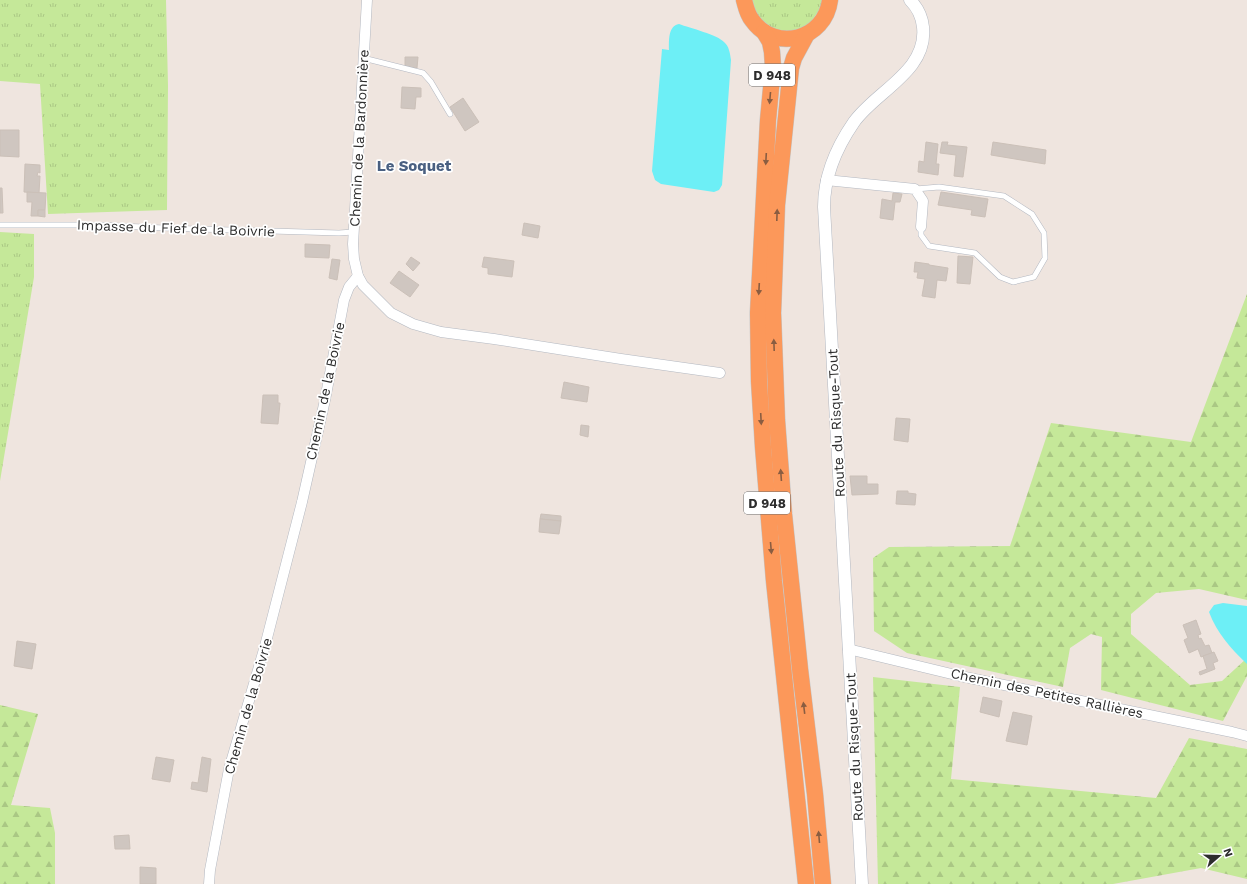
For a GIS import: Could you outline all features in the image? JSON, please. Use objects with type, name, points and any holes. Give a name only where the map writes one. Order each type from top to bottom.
[{"type":"highway","points":[[745,5],[751,19],[764,32],[774,37],[786,39],[797,38],[813,31],[823,20],[832,3]]},
{"type":"highway","name":"D 948","points":[[764,32],[770,42],[772,67],[758,313],[759,381],[774,581],[806,884]]},
{"type":"highway","name":"D 948","points":[[807,34],[794,58],[791,75],[778,205],[773,313],[777,420],[784,514],[800,670],[815,794],[823,884]]},
{"type":"street","name":"Chemin de la Bardonnière","points":[[358,276],[352,244],[367,0]]},
{"type":"street","points":[[733,0],[745,5]]},
{"type":"street","name":"Route du Risque-Tout","points":[[862,884],[824,192],[826,180],[834,159],[854,121],[869,105],[911,67],[920,52],[924,36],[922,21],[916,7],[910,0]]},
{"type":"street","points":[[826,180],[915,189],[923,200],[920,227]]},
{"type":"street","points":[[358,276],[363,285],[391,313],[413,324],[441,332],[494,339],[621,360],[720,373]]},
{"type":"street","name":"Chemin de la Boivrie","points":[[209,884],[210,870],[229,769],[265,646],[302,502],[325,400],[344,300],[349,287],[358,276]]},
{"type":"street","name":"Chemin des Petites Rallières","points":[[848,650],[960,676],[1247,736]]},
{"type":"lane","points":[[363,58],[423,73],[431,82],[450,114]]},
{"type":"lane","points":[[915,189],[939,187],[1004,196],[1032,214],[1044,233],[1045,258],[1034,277],[1013,282],[1000,276],[976,253],[929,246],[921,235],[920,227]]},
{"type":"lane","name":"Impasse du Fief de la Boivrie","points":[[0,225],[100,225],[339,233],[353,232]]},
{"type":"green space","points":[[0,0],[166,0],[168,86],[167,210],[48,214],[40,84],[0,81]]},
{"type":"green space","points":[[752,0],[823,0],[822,6],[809,25],[794,31],[777,31],[762,22],[753,8]]},
{"type":"green space","points":[[0,232],[34,234],[34,277],[0,481]]},
{"type":"green space","points":[[1247,294],[1247,600],[1199,589],[1156,593],[1131,614],[1131,634],[1190,685],[1222,681],[1247,658],[1247,676],[1223,721],[1101,690],[1102,637],[1091,634],[1070,648],[1063,687],[907,653],[874,631],[873,558],[889,547],[1010,546],[1051,423],[1191,442]]},
{"type":"green space","points":[[873,677],[960,687],[951,779],[1156,798],[1189,738],[1247,749],[1247,879],[1201,868],[1113,884],[878,884]]},
{"type":"green space","points":[[0,705],[38,714],[11,805],[50,808],[55,833],[55,884],[0,884]]},
{"type":"water","points":[[679,24],[721,39],[726,44],[730,52],[731,60],[722,185],[719,190],[714,192],[661,184],[655,180],[652,171],[662,49],[669,50],[671,30],[675,25]]},
{"type":"water","points":[[1223,603],[1247,606],[1247,664],[1225,640],[1212,620],[1209,612],[1214,605]]},
{"type":"building","points":[[405,57],[418,57],[417,68],[405,67]]},
{"type":"building","points":[[402,87],[421,88],[421,97],[416,97],[415,109],[401,108]]},
{"type":"building","points":[[463,98],[479,122],[465,131],[450,107]]},
{"type":"building","points":[[0,130],[19,130],[19,157],[0,156]]},
{"type":"building","points":[[926,142],[938,144],[936,164],[939,164],[938,175],[918,172],[919,161],[924,162]]},
{"type":"building","points":[[942,142],[948,142],[947,145],[967,147],[963,177],[954,176],[956,155],[940,153]]},
{"type":"building","points":[[993,142],[1046,150],[1045,164],[991,155]]},
{"type":"building","points":[[25,164],[40,165],[40,173],[38,172],[37,176],[40,176],[39,193],[24,192]]},
{"type":"building","points":[[0,188],[2,188],[3,213],[0,213]]},
{"type":"building","points":[[27,192],[46,193],[45,210],[38,210],[38,216],[31,216],[32,202],[27,202]]},
{"type":"building","points":[[941,192],[988,199],[985,217],[971,215],[972,210],[938,205]]},
{"type":"building","points":[[893,193],[902,194],[900,202],[895,202],[893,220],[880,218],[882,199],[892,201]]},
{"type":"building","points":[[38,210],[45,210],[45,217],[38,216]]},
{"type":"building","points":[[524,223],[540,226],[538,238],[522,235]]},
{"type":"building","points":[[305,244],[330,245],[329,258],[305,257]]},
{"type":"building","points":[[958,256],[973,257],[970,284],[957,283]]},
{"type":"building","points":[[411,257],[420,263],[413,271],[406,264]]},
{"type":"building","points":[[484,257],[514,261],[512,277],[488,274],[488,268],[482,267]]},
{"type":"building","points":[[332,259],[340,260],[337,280],[329,278]]},
{"type":"building","points":[[915,262],[948,268],[946,281],[937,280],[935,298],[922,296],[925,279],[917,278],[918,272],[914,272]]},
{"type":"building","points":[[399,271],[419,285],[410,297],[390,283]]},
{"type":"building","points":[[564,382],[589,387],[587,402],[561,398]]},
{"type":"building","points":[[263,395],[278,395],[278,403],[280,403],[278,424],[261,423]]},
{"type":"building","points":[[896,418],[910,419],[908,442],[894,440]]},
{"type":"building","points":[[581,425],[589,426],[588,437],[580,435]]},
{"type":"building","points":[[850,476],[867,476],[867,484],[878,484],[878,494],[852,495]]},
{"type":"building","points":[[897,491],[908,491],[908,493],[916,494],[915,505],[896,504]]},
{"type":"building","points":[[541,514],[561,516],[561,521],[540,519]]},
{"type":"building","points":[[540,519],[561,521],[559,534],[539,532]]},
{"type":"building","points":[[1196,620],[1201,634],[1198,635],[1199,639],[1201,638],[1205,646],[1209,645],[1212,653],[1201,657],[1198,649],[1189,653],[1184,640],[1188,638],[1183,625]]},
{"type":"building","points":[[17,641],[36,644],[32,669],[14,666]]},
{"type":"building","points":[[1214,652],[1218,661],[1213,663],[1215,669],[1200,675],[1199,672],[1207,669],[1203,656]]},
{"type":"building","points":[[983,697],[1002,701],[999,717],[980,712]]},
{"type":"building","points":[[1013,712],[1032,716],[1027,745],[1006,741]]},
{"type":"building","points":[[156,757],[174,760],[170,782],[152,779]]},
{"type":"building","points":[[202,757],[211,759],[207,792],[191,789],[192,782],[198,783]]},
{"type":"building","points":[[129,835],[130,849],[115,849],[114,836]]},
{"type":"building","points":[[140,867],[156,868],[156,884],[140,884]]},
{"type":"district","name":"Le Soquet","points":[[414,166]]}]
